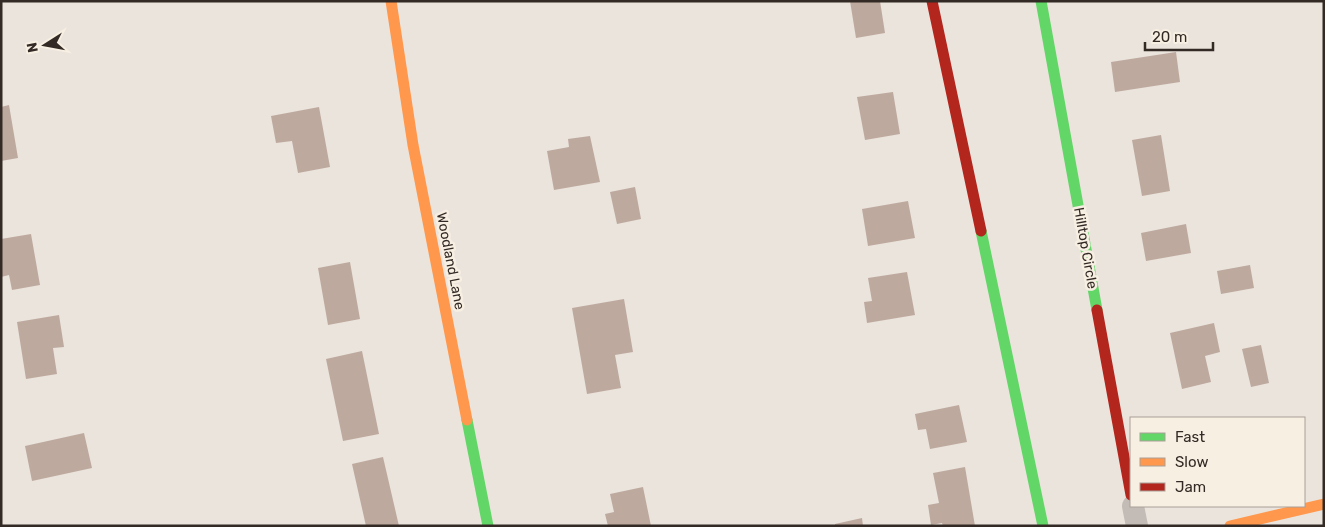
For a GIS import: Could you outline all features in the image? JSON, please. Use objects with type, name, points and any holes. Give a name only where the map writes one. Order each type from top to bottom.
[{"type":"street","name":"Woodland Lane","points":[[391,1],[413,145],[488,526]]},
{"type":"street","points":[[932,1],[1043,526]]},
{"type":"street","name":"Hilltop Circle","points":[[1041,1],[1130,490]]},
{"type":"street","points":[[1230,526],[1324,504]]},
{"type":"street","points":[[1133,507],[1137,526]]},
{"type":"building","points":[[850,1],[880,1],[885,33],[856,38]]},
{"type":"building","points":[[1176,52],[1180,82],[1115,92],[1111,62]]},
{"type":"building","points":[[893,92],[900,134],[865,140],[857,97]]},
{"type":"building","points":[[9,105],[18,158],[1,161],[1,107]]},
{"type":"building","points":[[319,107],[330,167],[298,173],[292,141],[276,143],[271,116]]},
{"type":"building","points":[[1161,135],[1170,191],[1142,196],[1132,140]]},
{"type":"building","points":[[590,136],[600,182],[554,190],[547,151],[569,147],[568,139]]},
{"type":"building","points":[[635,187],[641,219],[617,224],[610,192]]},
{"type":"building","points":[[908,201],[915,238],[868,246],[862,209]]},
{"type":"building","points":[[1186,224],[1191,253],[1146,261],[1141,233]]},
{"type":"building","points":[[31,234],[40,285],[12,290],[9,275],[1,277],[1,239]]},
{"type":"building","points":[[350,262],[360,319],[328,325],[318,268]]},
{"type":"building","points":[[1250,265],[1254,288],[1221,294],[1217,271]]},
{"type":"building","points":[[907,272],[915,315],[867,323],[864,302],[872,301],[868,278]]},
{"type":"building","points":[[624,299],[633,352],[615,355],[621,388],[587,394],[572,308]]},
{"type":"building","points":[[59,315],[64,347],[53,348],[57,374],[26,379],[17,322]]},
{"type":"building","points":[[1214,323],[1220,352],[1205,356],[1211,382],[1182,389],[1170,333]]},
{"type":"building","points":[[1261,345],[1269,383],[1251,387],[1242,349]]},
{"type":"building","points":[[362,351],[379,434],[343,441],[326,359]]},
{"type":"building","points":[[959,405],[967,442],[930,449],[926,429],[918,430],[915,414]]},
{"type":"building","points":[[84,433],[92,468],[32,481],[25,446]]},
{"type":"building","points":[[383,457],[399,526],[366,526],[352,464]]},
{"type":"building","points":[[965,467],[975,526],[943,526],[942,523],[931,525],[928,505],[939,503],[933,473]]},
{"type":"building","points":[[643,487],[651,526],[608,526],[605,514],[614,512],[610,494]]},
{"type":"building","points":[[862,518],[863,526],[835,526],[835,524]]},
{"type":"traffic: fast","points":[[1041,1],[1097,310]]},
{"type":"traffic: fast","points":[[981,231],[1043,526]]},
{"type":"traffic: fast","points":[[467,420],[488,526]]},
{"type":"traffic: slow","points":[[391,1],[413,145],[467,420]]},
{"type":"traffic: slow","points":[[1230,526],[1324,504]]},
{"type":"traffic: jam","points":[[932,1],[981,231]]},
{"type":"traffic: jam","points":[[1097,310],[1130,490]]}]
